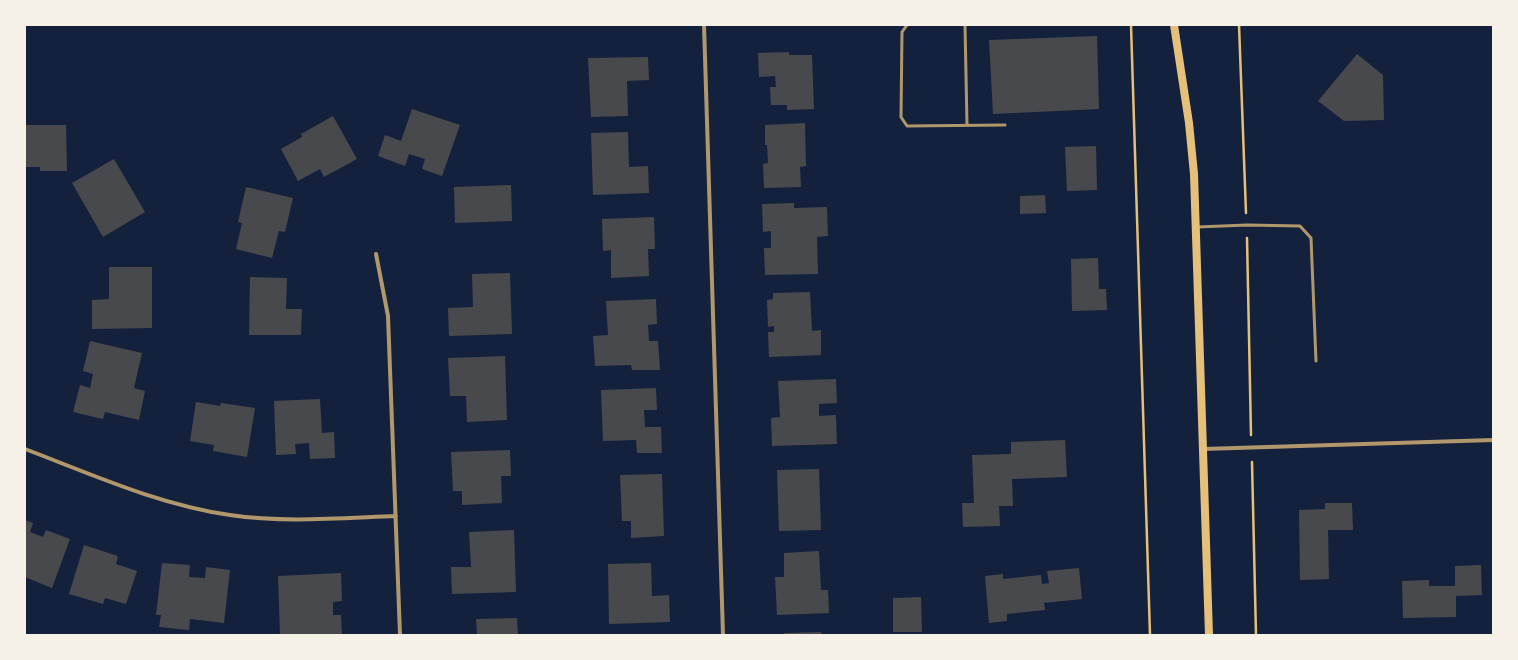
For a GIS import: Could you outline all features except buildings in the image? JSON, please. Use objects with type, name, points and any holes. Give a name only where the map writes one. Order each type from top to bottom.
[{"type":"main road","points":[[1174,25],[1189,123],[1194,174],[1209,635]]},
{"type":"street","points":[[704,25],[723,635]]},
{"type":"street","points":[[376,254],[388,316],[400,635]]},
{"type":"street","points":[[1202,449],[1493,440]]},
{"type":"street","points":[[25,449],[133,490],[186,506],[230,516],[283,519],[396,516]]},
{"type":"lane","points":[[907,25],[902,32],[901,117],[907,126],[1005,125]]},
{"type":"lane","points":[[965,25],[967,125]]},
{"type":"lane","points":[[1196,227],[1247,225],[1300,226],[1311,238],[1316,361]]},
{"type":"path","points":[[1131,25],[1150,635]]},
{"type":"path","points":[[1252,471],[1256,635]]}]
